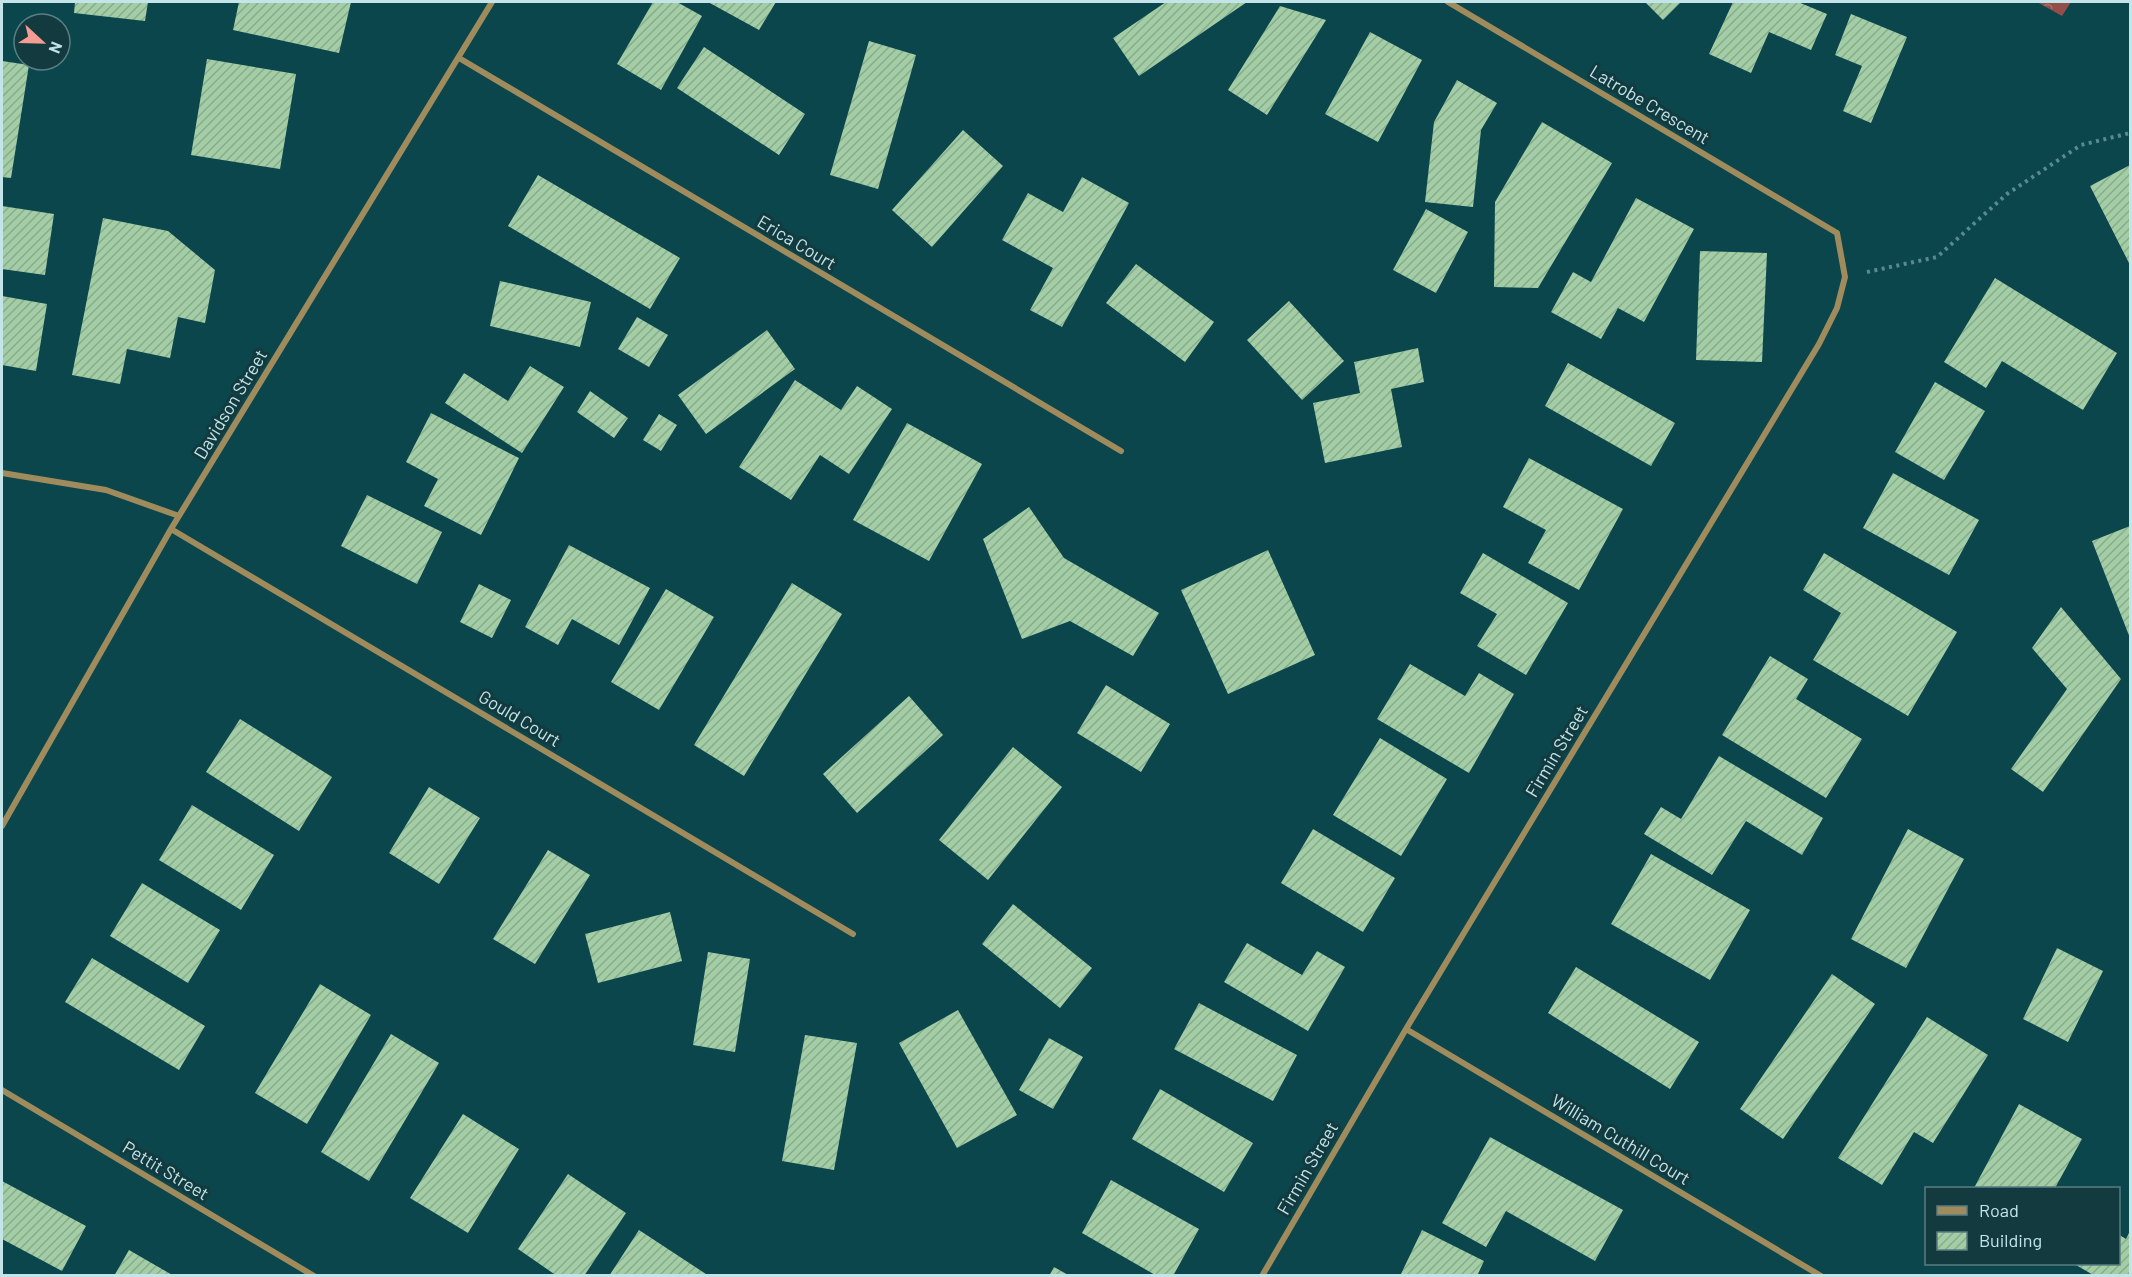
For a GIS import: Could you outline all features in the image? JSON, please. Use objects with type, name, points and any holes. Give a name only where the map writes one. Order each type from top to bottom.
[{"type":"street","name":"Davidson Street","points":[[2,826],[171,529],[492,2]]},
{"type":"street","name":"Latrobe Crescent","points":[[1448,2],[1837,233]]},
{"type":"street","name":"Erica Court","points":[[459,58],[1121,451]]},
{"type":"street","name":"Firmin Street","points":[[1262,1275],[1406,1029],[1819,344],[1837,308],[1845,277],[1837,233]]},
{"type":"street","points":[[2,473],[106,490],[179,516]]},
{"type":"street","name":"Gould Court","points":[[171,529],[853,934]]},
{"type":"street","name":"William Cuthill Court","points":[[1406,1029],[1821,1275]]},
{"type":"street","name":"Pettit Street","points":[[2,1090],[314,1275]]},
{"type":"path","points":[[1845,277],[1937,257],[2007,194],[2081,145],[2130,133]]},
{"type":"green space","points":[[2037,2],[2071,2],[2062,16]]},
{"type":"building","points":[[75,2],[148,2],[145,21],[74,13]]},
{"type":"building","points":[[239,2],[351,2],[339,53],[233,30]]},
{"type":"building","points":[[653,2],[677,2],[702,16],[661,90],[617,64]]},
{"type":"building","points":[[708,2],[776,2],[759,30]]},
{"type":"building","points":[[1166,2],[1247,2],[1139,76],[1113,38]]},
{"type":"building","points":[[1645,2],[1681,2],[1663,20]]},
{"type":"building","points":[[1733,2],[1798,2],[1827,14],[1811,50],[1769,32],[1751,73],[1709,54]]},
{"type":"building","points":[[1280,6],[1326,20],[1267,115],[1228,90]]},
{"type":"building","points":[[1851,14],[1907,37],[1871,123],[1843,111],[1862,66],[1835,55]]},
{"type":"building","points":[[1370,32],[1422,60],[1378,142],[1325,114]]},
{"type":"building","points":[[869,41],[916,55],[878,189],[830,175]]},
{"type":"building","points":[[704,47],[805,114],[779,155],[677,88]]},
{"type":"building","points":[[207,59],[296,74],[280,169],[191,155]]},
{"type":"building","points":[[2,61],[12,62],[12,72],[28,72],[11,178],[2,177]]},
{"type":"building","points":[[1457,80],[1497,103],[1481,130],[1473,207],[1425,202],[1434,122]]},
{"type":"building","points":[[1542,122],[1612,163],[1538,288],[1494,287],[1495,202]]},
{"type":"building","points":[[963,130],[1003,166],[932,247],[892,210]]},
{"type":"building","points":[[2130,165],[2130,265],[2090,186]]},
{"type":"building","points":[[538,175],[680,258],[650,309],[508,226]]},
{"type":"building","points":[[1082,177],[1129,203],[1062,327],[1030,310],[1053,268],[1002,240],[1028,193],[1063,212]]},
{"type":"building","points":[[1636,198],[1694,229],[1644,322],[1618,308],[1601,339],[1551,312],[1573,272],[1591,282]]},
{"type":"building","points":[[2,206],[54,214],[45,275],[2,269]]},
{"type":"building","points":[[1426,209],[1468,232],[1436,293],[1393,270]]},
{"type":"building","points":[[103,218],[168,231],[215,270],[205,323],[178,317],[170,358],[127,349],[120,384],[72,375]]},
{"type":"building","points":[[1700,251],[1767,253],[1762,362],[1696,360]]},
{"type":"building","points":[[1136,264],[1214,322],[1185,362],[1106,303]]},
{"type":"building","points":[[1995,278],[2117,353],[2083,410],[2002,361],[1986,388],[1944,362]]},
{"type":"building","points":[[500,281],[591,302],[580,347],[490,326]]},
{"type":"building","points":[[2,296],[47,304],[36,371],[2,365]]},
{"type":"building","points":[[1289,301],[1344,361],[1302,400],[1247,340]]},
{"type":"building","points":[[637,317],[668,335],[649,367],[618,349]]},
{"type":"building","points":[[767,330],[795,369],[706,434],[678,395]]},
{"type":"building","points":[[1418,348],[1424,382],[1391,389],[1402,447],[1325,463],[1313,403],[1360,393],[1354,362]]},
{"type":"building","points":[[1568,363],[1675,423],[1651,466],[1545,406]]},
{"type":"building","points":[[530,366],[564,387],[522,453],[445,403],[464,373],[508,401]]},
{"type":"building","points":[[795,380],[841,410],[857,386],[892,409],[849,474],[820,455],[791,500],[739,467]]},
{"type":"building","points":[[1935,382],[1985,411],[1944,480],[1895,452]]},
{"type":"building","points":[[590,391],[628,418],[614,438],[577,412]]},
{"type":"building","points":[[431,413],[519,458],[481,535],[424,506],[438,479],[406,462]]},
{"type":"building","points":[[659,414],[677,425],[661,451],[643,440]]},
{"type":"building","points":[[907,423],[982,464],[929,561],[853,520]]},
{"type":"building","points":[[1529,458],[1623,509],[1579,590],[1528,563],[1546,530],[1503,507]]},
{"type":"building","points":[[1893,473],[1979,520],[1949,575],[1863,528]]},
{"type":"building","points":[[367,495],[442,532],[417,584],[341,546]]},
{"type":"building","points":[[1029,507],[1064,558],[1159,613],[1133,656],[1070,621],[1022,639],[983,539]]},
{"type":"building","points":[[2130,526],[2130,638],[2092,541]]},
{"type":"building","points":[[569,545],[650,588],[619,645],[572,619],[558,645],[525,627]]},
{"type":"building","points":[[1268,550],[1315,655],[1228,694],[1181,590]]},
{"type":"building","points":[[1483,553],[1568,603],[1526,675],[1477,646],[1497,614],[1460,593]]},
{"type":"building","points":[[1824,553],[1957,632],[1908,716],[1813,660],[1841,613],[1803,590]]},
{"type":"building","points":[[792,583],[842,614],[744,776],[694,745]]},
{"type":"building","points":[[479,584],[511,600],[492,638],[460,622]]},
{"type":"building","points":[[666,589],[714,617],[659,710],[611,682]]},
{"type":"building","points":[[2061,607],[2121,679],[2043,792],[2011,769],[2067,689],[2032,648]]},
{"type":"building","points":[[1770,656],[1808,679],[1796,699],[1862,739],[1826,798],[1722,735]]},
{"type":"building","points":[[1410,664],[1465,696],[1479,673],[1514,694],[1469,773],[1377,719]]},
{"type":"building","points":[[1106,685],[1170,724],[1141,772],[1077,733]]},
{"type":"building","points":[[909,696],[943,735],[857,813],[823,774]]},
{"type":"building","points":[[240,719],[332,777],[299,831],[206,772]]},
{"type":"building","points":[[1380,738],[1447,779],[1401,856],[1333,815]]},
{"type":"building","points":[[1013,747],[1062,787],[988,880],[939,840]]},
{"type":"building","points":[[1719,756],[1823,818],[1802,855],[1746,821],[1712,875],[1644,834],[1661,807],[1681,819]]},
{"type":"building","points":[[429,787],[480,818],[439,884],[389,853]]},
{"type":"building","points":[[192,805],[274,855],[241,910],[159,860]]},
{"type":"building","points":[[1313,829],[1395,878],[1363,932],[1281,883]]},
{"type":"building","points":[[1908,829],[1964,859],[1906,968],[1851,939]]},
{"type":"building","points":[[548,850],[590,875],[535,964],[493,939]]},
{"type":"building","points":[[1651,854],[1750,910],[1710,980],[1611,924]]},
{"type":"building","points":[[142,883],[220,930],[188,983],[110,936]]},
{"type":"building","points":[[1013,904],[1092,968],[1060,1008],[982,944]]},
{"type":"building","points":[[670,912],[682,961],[598,983],[585,934]]},
{"type":"building","points":[[1247,943],[1302,975],[1317,951],[1345,967],[1308,1031],[1224,982]]},
{"type":"building","points":[[2057,948],[2103,971],[2068,1042],[2023,1019]]},
{"type":"building","points":[[708,952],[750,959],[735,1052],[693,1045]]},
{"type":"building","points":[[92,958],[205,1026],[179,1070],[65,1002]]},
{"type":"building","points":[[1576,967],[1699,1042],[1670,1089],[1548,1013]]},
{"type":"building","points":[[1832,974],[1875,1004],[1783,1139],[1740,1109]]},
{"type":"building","points":[[320,984],[371,1015],[307,1124],[255,1093]]},
{"type":"building","points":[[1199,1003],[1297,1055],[1273,1101],[1174,1049]]},
{"type":"building","points":[[958,1010],[1017,1115],[957,1148],[899,1043]]},
{"type":"building","points":[[1927,1017],[1988,1055],[1933,1143],[1914,1132],[1882,1185],[1838,1158]]},
{"type":"building","points":[[391,1034],[439,1063],[369,1181],[321,1152]]},
{"type":"building","points":[[805,1035],[857,1043],[834,1170],[782,1161]]},
{"type":"building","points":[[1049,1038],[1083,1057],[1053,1109],[1019,1090]]},
{"type":"building","points":[[1160,1089],[1253,1143],[1224,1192],[1132,1139]]},
{"type":"building","points":[[2019,1104],[2082,1139],[2056,1187],[1975,1187]]},
{"type":"building","points":[[463,1114],[519,1149],[468,1233],[410,1198]]},
{"type":"building","points":[[1490,1137],[1623,1210],[1595,1261],[1506,1211],[1486,1247],[1442,1223]]},
{"type":"building","points":[[568,1174],[626,1213],[584,1276],[557,1276],[518,1249]]},
{"type":"building","points":[[1111,1180],[1199,1229],[1173,1276],[1157,1276],[1082,1233]]},
{"type":"building","points":[[2,1181],[86,1226],[62,1271],[2,1239]]},
{"type":"building","points":[[639,1230],[709,1276],[609,1276]]},
{"type":"building","points":[[1422,1230],[1484,1261],[1477,1276],[1400,1276]]},
{"type":"building","points":[[2130,1231],[2130,1276],[2095,1276],[2076,1265],[2120,1265],[2120,1235],[2126,1239]]},
{"type":"building","points":[[129,1250],[174,1276],[114,1276]]},
{"type":"building","points":[[1054,1267],[1070,1276],[1049,1276]]}]
